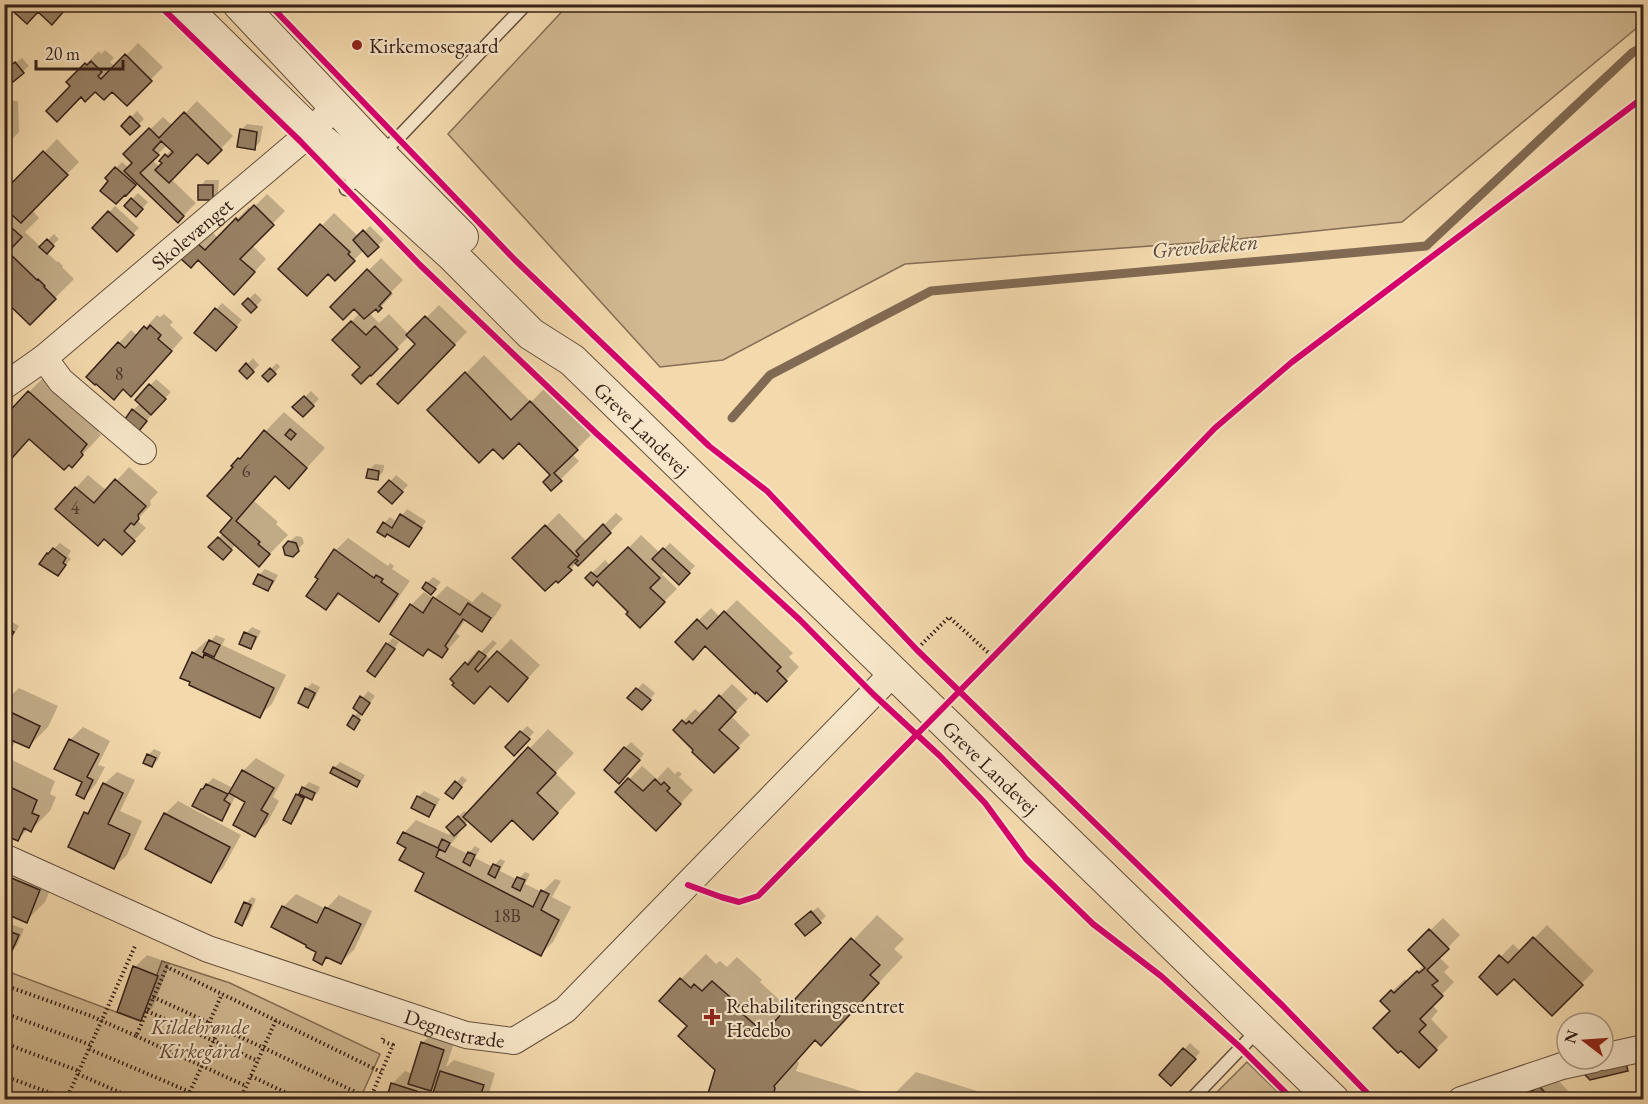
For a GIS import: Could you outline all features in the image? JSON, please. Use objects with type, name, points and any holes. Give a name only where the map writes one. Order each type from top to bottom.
[{"type":"street","name":"Greve Landevej","points":[[181,4],[311,132],[366,169],[545,321],[572,360],[1333,1100]]},
{"type":"street","name":"Greve Landevej","points":[[239,4],[335,106],[366,169]]},
{"type":"street","name":"Skolevænget","points":[[4,386],[44,358],[311,132],[335,106]]},
{"type":"street","points":[[44,358],[61,381],[142,452]]},
{"type":"street","name":"Degnestræde","points":[[4,857],[208,949],[466,1035],[514,1041],[565,1010],[893,673]]},
{"type":"street","points":[[1615,1054],[1644,1048]]},
{"type":"street","points":[[1461,1100],[1555,1068]]},
{"type":"lane","points":[[366,169],[526,4]]},
{"type":"lane","points":[[1191,1100],[1260,1029]]},
{"type":"path","points":[[893,673],[949,617],[993,657]]},
{"type":"path","points":[[909,642],[925,658]]},
{"type":"path","points":[[987,664],[1001,649]]},
{"type":"path","points":[[4,1076],[66,1099],[146,921]]},
{"type":"path","points":[[136,1036],[167,967],[381,1072]]},
{"type":"path","points":[[4,986],[91,1016],[246,1086]]},
{"type":"path","points":[[209,1023],[222,994]]},
{"type":"path","points":[[153,997],[264,1047],[369,1099],[393,1045],[382,1041],[393,1011]]},
{"type":"path","points":[[147,1011],[258,1061]]},
{"type":"path","points":[[4,1013],[90,1047],[209,1100]]},
{"type":"path","points":[[240,1100],[276,1020]]},
{"type":"path","points":[[186,1100],[220,1028]]},
{"type":"path","points":[[4,1043],[79,1072],[137,1100]]},
{"type":"path","points":[[251,1076],[301,1100]]},
{"type":"green space","points":[[1643,4],[1644,22],[1402,222],[1219,241],[905,264],[723,360],[660,367],[448,134],[568,5]]},
{"type":"green space","name":"Kildebrønde Kirkegård","points":[[162,961],[230,983],[380,1054],[360,1099],[5,1099],[4,970],[140,1021]]},
{"type":"green space","points":[[1247,1062],[1285,1099],[1210,1099]]},
{"type":"building","points":[[4,4],[70,4],[52,25],[38,12],[27,24],[6,5],[4,7]]},
{"type":"building","points":[[125,54],[152,81],[127,106],[112,92],[104,100],[95,92],[85,102],[81,97],[57,122],[46,111],[70,86],[66,82],[85,63],[87,65],[91,61],[102,72],[98,76],[101,79]]},
{"type":"building","points":[[15,62],[24,73],[13,82],[4,71]]},
{"type":"building","points":[[184,112],[222,150],[208,164],[197,154],[169,183],[155,170],[162,163],[159,161],[165,154],[168,157],[173,152],[161,141],[153,150],[159,155],[140,173],[184,216],[178,223],[124,171],[132,163],[123,154],[149,128],[159,138]]},
{"type":"building","points":[[130,116],[140,126],[130,135],[121,126]]},
{"type":"building","points":[[240,129],[257,132],[255,150],[237,147]]},
{"type":"building","points":[[43,151],[68,175],[21,223],[4,208],[4,191]]},
{"type":"building","points":[[115,167],[136,185],[116,204],[100,191],[108,181],[105,178]]},
{"type":"building","points":[[198,185],[213,185],[213,200],[198,200]]},
{"type":"building","points":[[131,198],[143,209],[136,217],[124,206]]},
{"type":"building","points":[[254,205],[274,225],[240,259],[255,272],[234,295],[198,260],[191,268],[180,258],[198,244],[205,250],[236,218],[238,221]]},
{"type":"building","points":[[108,211],[134,235],[117,252],[92,228]]},
{"type":"building","points":[[4,221],[22,237],[8,252],[56,299],[30,325],[4,300]]},
{"type":"building","points":[[320,224],[350,252],[348,254],[355,261],[335,281],[328,274],[307,296],[278,269]]},
{"type":"building","points":[[363,230],[379,247],[368,257],[353,240]]},
{"type":"building","points":[[47,239],[54,246],[47,254],[39,247]]},
{"type":"building","points":[[367,269],[391,293],[379,306],[382,308],[378,312],[376,309],[364,319],[354,309],[343,320],[330,307]]},
{"type":"building","points":[[248,298],[257,307],[251,313],[242,304]]},
{"type":"building","points":[[215,308],[237,327],[216,351],[194,333]]},
{"type":"building","points":[[425,316],[455,345],[398,404],[377,384],[415,344],[406,335]]},
{"type":"building","points":[[351,321],[366,335],[375,326],[398,349],[361,384],[352,375],[360,367],[332,340]]},
{"type":"building","points":[[150,325],[161,335],[158,339],[172,351],[131,397],[123,389],[114,400],[86,377],[118,342],[125,348],[144,326],[147,329]]},
{"type":"building","points":[[246,363],[254,372],[247,379],[239,371]]},
{"type":"building","points":[[270,368],[276,374],[268,382],[262,376]]},
{"type":"building","points":[[465,372],[511,420],[530,401],[578,450],[554,473],[562,481],[551,491],[543,482],[550,475],[519,443],[503,459],[493,449],[479,463],[427,410]]},
{"type":"building","points":[[149,384],[166,399],[151,415],[135,400]]},
{"type":"building","points":[[28,391],[87,444],[81,452],[83,455],[72,468],[69,465],[64,470],[29,439],[4,467],[4,417]]},
{"type":"building","points":[[304,396],[314,406],[303,417],[292,407]]},
{"type":"building","points":[[132,409],[147,421],[139,431],[125,419]]},
{"type":"building","points":[[290,429],[296,434],[291,440],[285,435]]},
{"type":"building","points":[[264,430],[307,468],[289,489],[275,476],[236,521],[270,554],[259,567],[220,532],[232,518],[207,496]]},
{"type":"building","points":[[368,469],[379,471],[378,480],[366,478]]},
{"type":"building","points":[[115,479],[146,506],[138,515],[139,519],[134,525],[131,523],[124,531],[135,541],[122,555],[104,539],[98,546],[55,509],[75,487],[94,503]]},
{"type":"building","points":[[389,480],[403,492],[392,504],[378,492]]},
{"type":"building","points":[[400,514],[422,528],[409,547],[387,534],[385,537],[377,532],[383,522],[392,528]]},
{"type":"building","points":[[603,524],[611,533],[578,566],[575,563],[578,561],[576,559],[568,567],[572,570],[545,591],[512,558],[545,525],[577,557],[579,555],[576,551]]},
{"type":"building","points":[[218,537],[232,550],[223,560],[208,547]]},
{"type":"building","points":[[288,541],[296,543],[299,551],[293,557],[285,555],[283,547]]},
{"type":"building","points":[[628,547],[660,578],[650,588],[665,602],[640,628],[626,614],[628,612],[597,581],[593,586],[585,578],[591,572],[597,577]]},
{"type":"building","points":[[53,548],[66,558],[63,563],[66,565],[58,576],[39,564]]},
{"type":"building","points":[[663,548],[690,573],[679,585],[652,559]]},
{"type":"building","points":[[334,549],[374,578],[376,575],[383,579],[381,582],[398,594],[379,622],[338,593],[326,610],[306,596],[318,579],[315,577]]},
{"type":"building","points":[[258,574],[273,581],[268,591],[253,584]]},
{"type":"building","points":[[426,582],[436,589],[431,595],[422,588]]},
{"type":"building","points":[[433,597],[460,615],[468,603],[491,618],[482,632],[463,619],[445,646],[448,649],[442,658],[428,649],[423,656],[390,634],[410,604],[423,613]]},
{"type":"building","points":[[724,611],[781,667],[777,671],[787,681],[767,702],[756,692],[755,694],[705,646],[693,660],[675,642],[697,619],[707,629]]},
{"type":"building","points":[[4,627],[14,632],[5,647],[4,647]]},
{"type":"building","points":[[244,632],[256,637],[251,649],[239,644]]},
{"type":"building","points":[[209,640],[220,645],[214,657],[203,652]]},
{"type":"building","points":[[386,643],[395,649],[375,677],[367,671]]},
{"type":"building","points":[[479,651],[486,656],[475,669],[478,672],[497,651],[528,678],[508,702],[490,686],[474,704],[452,685],[454,683],[450,679],[465,662],[468,665]]},
{"type":"building","points":[[192,652],[203,658],[204,654],[274,688],[260,718],[189,685],[190,682],[180,678]]},
{"type":"building","points":[[305,688],[315,693],[308,708],[298,703]]},
{"type":"building","points":[[636,688],[651,700],[642,710],[627,698]]},
{"type":"building","points":[[719,695],[736,712],[719,730],[739,748],[714,773],[673,730],[682,720],[686,724],[689,721],[692,724]]},
{"type":"building","points":[[360,696],[370,703],[362,715],[353,708]]},
{"type":"building","points":[[4,709],[40,726],[29,748],[4,737]]},
{"type":"building","points":[[353,715],[360,720],[354,730],[347,725]]},
{"type":"building","points":[[520,731],[530,739],[514,756],[505,747]]},
{"type":"building","points":[[69,739],[99,754],[87,777],[93,780],[84,799],[76,795],[82,782],[54,769]]},
{"type":"building","points":[[528,747],[556,773],[537,793],[558,813],[533,840],[512,820],[491,842],[463,817]]},
{"type":"building","points":[[624,747],[640,760],[619,784],[604,770]]},
{"type":"building","points":[[147,754],[156,758],[152,767],[143,763]]},
{"type":"building","points":[[333,767],[360,781],[357,787],[330,773]]},
{"type":"building","points":[[242,770],[274,788],[261,810],[268,814],[255,837],[233,825],[245,802],[229,793]]},
{"type":"building","points":[[628,778],[643,791],[655,779],[661,785],[664,782],[670,788],[667,791],[681,804],[656,831],[615,792]]},
{"type":"building","points":[[455,781],[462,787],[453,799],[445,793]]},
{"type":"building","points":[[103,783],[123,793],[108,824],[130,834],[114,869],[68,847],[84,812],[88,814]]},
{"type":"building","points":[[4,784],[37,800],[32,813],[39,816],[31,832],[24,828],[18,841],[4,835]]},
{"type":"building","points":[[206,784],[228,794],[224,800],[230,804],[222,821],[192,806]]},
{"type":"building","points":[[302,787],[315,793],[312,800],[299,794]]},
{"type":"building","points":[[296,794],[304,798],[291,824],[283,820]]},
{"type":"building","points":[[417,796],[435,805],[429,817],[411,808]]},
{"type":"building","points":[[164,813],[230,847],[211,883],[145,849]]},
{"type":"building","points":[[458,816],[466,825],[454,836],[446,827]]},
{"type":"building","points":[[403,832],[438,848],[442,839],[450,843],[445,852],[439,849],[436,857],[533,907],[541,890],[549,894],[541,910],[559,920],[541,956],[415,891],[424,873],[399,860],[406,848],[397,843]]},
{"type":"building","points":[[468,852],[475,855],[470,866],[463,862]]},
{"type":"building","points":[[493,864],[500,867],[495,878],[488,874]]},
{"type":"building","points":[[4,875],[40,890],[27,923],[4,913]]},
{"type":"building","points":[[517,877],[525,880],[520,891],[512,887]]},
{"type":"building","points":[[244,902],[251,905],[242,926],[235,922]]},
{"type":"building","points":[[282,906],[317,923],[325,907],[361,924],[341,964],[326,957],[322,965],[313,960],[316,952],[271,927]]},
{"type":"building","points":[[811,911],[821,923],[805,936],[795,924]]},
{"type":"building","points":[[1429,929],[1449,949],[1427,970],[1438,981],[1432,985],[1443,996],[1420,1019],[1426,1025],[1419,1032],[1437,1050],[1419,1068],[1401,1051],[1398,1053],[1373,1028],[1390,1011],[1380,1001],[1391,990],[1394,993],[1417,971],[1419,973],[1425,968],[1408,950]]},
{"type":"building","points":[[6,930],[19,935],[11,953],[4,950]]},
{"type":"building","points":[[1533,937],[1583,985],[1552,1016],[1514,979],[1497,995],[1479,977],[1499,955],[1508,963]]},
{"type":"building","name":"Rehabiliteringscentret Hedebo","points":[[851,938],[880,965],[870,975],[879,983],[821,1046],[815,1040],[774,1086],[773,1096],[785,1100],[706,1100],[715,1070],[678,1036],[687,1026],[659,1001],[680,978],[691,988],[694,984],[702,991],[712,981],[739,1005],[736,1008],[764,1033]]},
{"type":"building","points":[[133,966],[158,976],[141,1021],[117,1012]]},
{"type":"building","points":[[421,1042],[444,1050],[431,1091],[408,1084]]},
{"type":"building","points":[[1183,1048],[1196,1059],[1171,1086],[1159,1075]]},
{"type":"building","points":[[1626,1063],[1628,1071],[1590,1080],[1583,1073],[1615,1071],[1615,1066]]},
{"type":"building","points":[[440,1071],[484,1085],[479,1100],[386,1100],[391,1083],[432,1096]]},
{"type":"building","points":[[1539,1086],[1552,1100],[1520,1100]]},
{"type":"waterway","name":"Grevebækken","points":[[732,418],[770,375],[931,291],[1426,246],[1632,53],[1644,46]]},
{"type":"cycle path","points":[[158,4],[300,141],[420,265],[596,433],[800,620],[873,694],[940,756],[985,803],[1026,859],[1093,924],[1161,976],[1241,1048],[1293,1100]]},
{"type":"cycle path","points":[[269,4],[515,260],[709,446],[767,491],[917,650],[1283,1006],[1374,1100]]},
{"type":"cycle path","points":[[688,885],[739,902],[758,896],[1215,428],[1292,362],[1644,97]]},
{"type":"place","name":"Kirkemosegaard","points":[[357,45]]},
{"type":"place","name":"Rehabiliteringscentret Hedebo","points":[[712,1017]]}]
